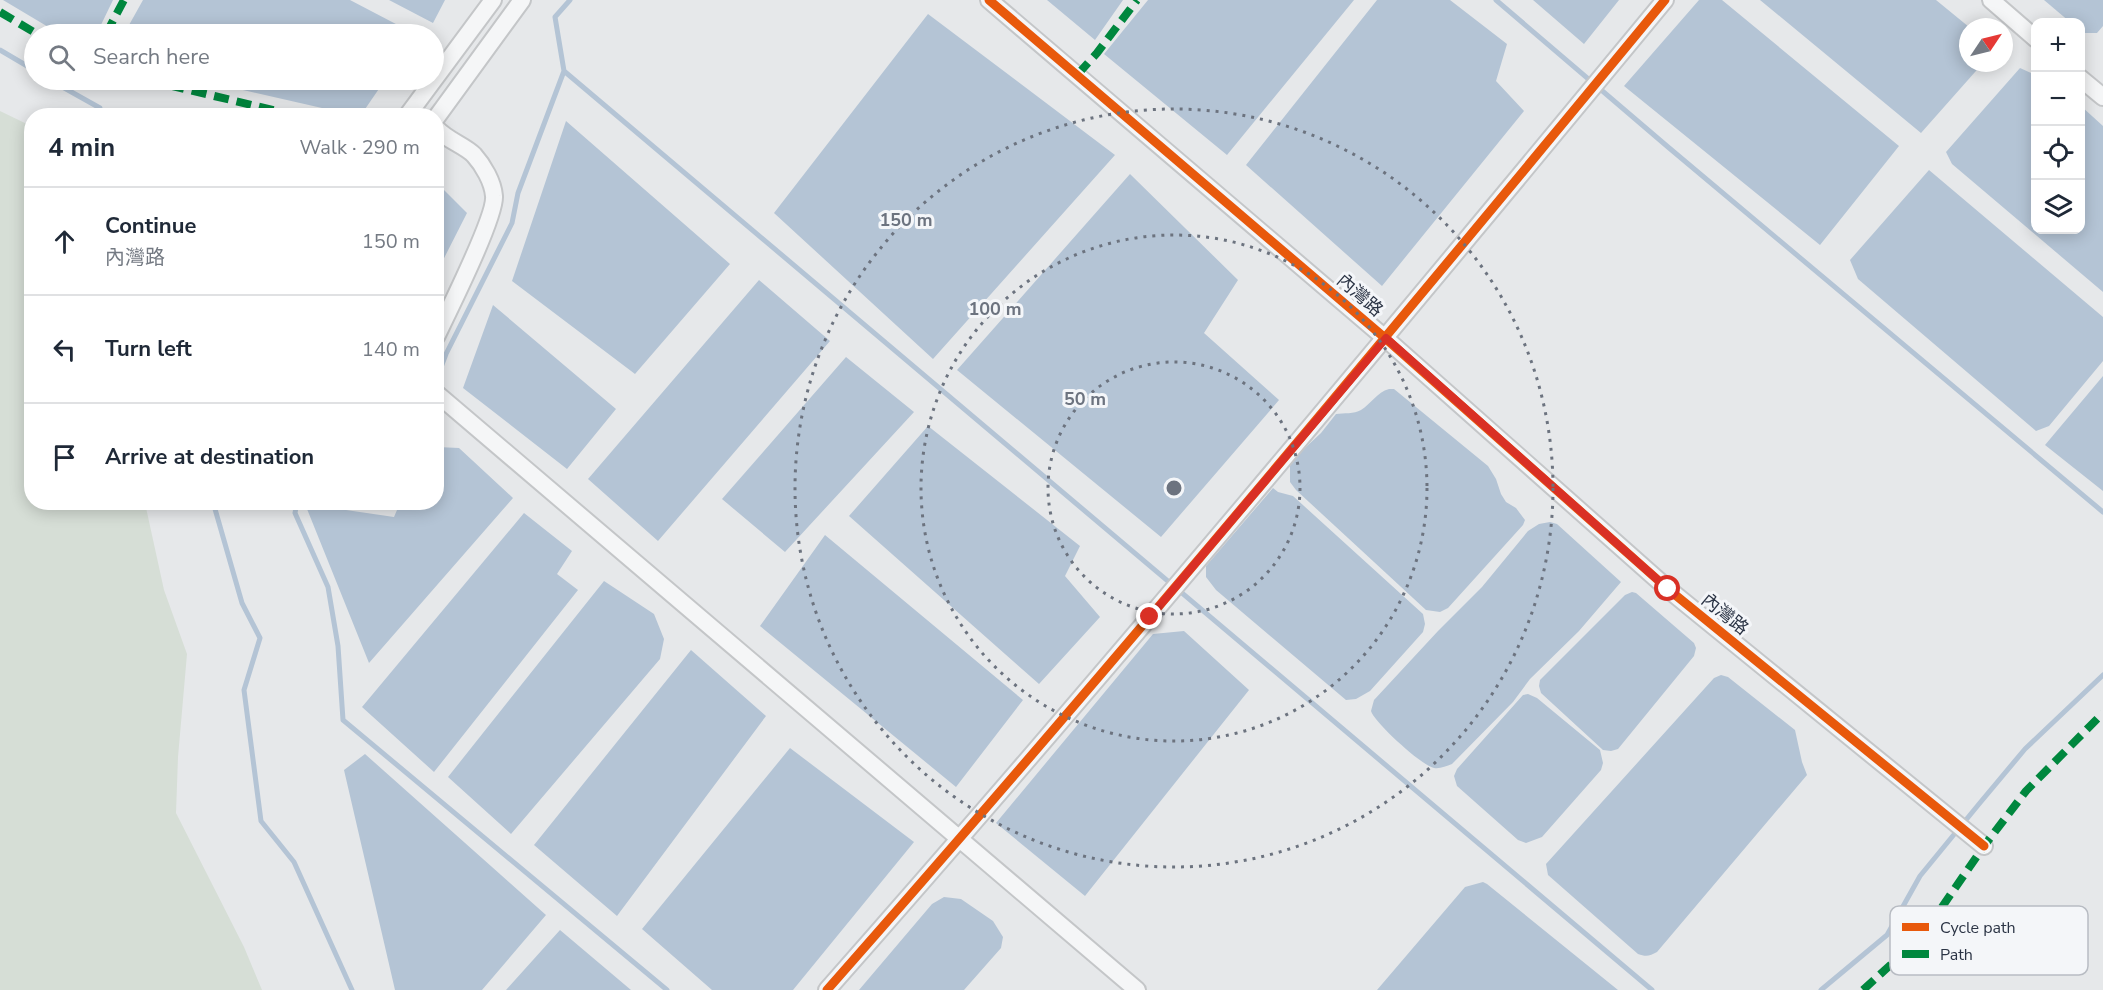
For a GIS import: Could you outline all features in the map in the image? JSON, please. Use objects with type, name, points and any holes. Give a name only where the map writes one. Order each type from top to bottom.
[{"type":"street","points":[[444,69],[493,0]]},
{"type":"street","points":[[443,108],[522,0]]},
{"type":"street","name":"內灣路","points":[[989,0],[1386,338],[1668,589],[1984,846]]},
{"type":"street","points":[[827,990],[961,838],[1386,338],[1665,0]]},
{"type":"street","points":[[1991,0],[2031,35]]},
{"type":"street","points":[[2085,82],[2103,97]]},
{"type":"street","points":[[416,108],[429,90]]},
{"type":"street","points":[[444,136],[473,154],[491,182],[495,198],[489,219],[444,319]]},
{"type":"street","points":[[444,400],[1137,990]]},
{"type":"shaded area","points":[[0,111],[24,123],[24,510],[147,510],[164,590],[187,654],[178,757],[176,813],[244,947],[262,990],[0,990]]},
{"type":"water","points":[[3,0],[113,0],[101,24],[43,24]]},
{"type":"water","points":[[143,0],[350,0],[396,24],[130,24]]},
{"type":"water","points":[[389,0],[445,0],[433,23]]},
{"type":"water","points":[[1047,0],[1123,0],[1095,40]]},
{"type":"water","points":[[1148,0],[1354,0],[1227,155],[1104,54]]},
{"type":"water","points":[[1377,0],[1450,0],[1507,44],[1496,81],[1524,111],[1382,286],[1246,165]]},
{"type":"water","points":[[1533,0],[1619,0],[1584,44]]},
{"type":"water","points":[[1699,0],[1722,0],[1899,146],[1820,245],[1624,86]]},
{"type":"water","points":[[1760,0],[1936,0],[1959,19],[1959,72],[1975,72],[1921,133]]},
{"type":"water","points":[[2044,0],[2103,0],[2103,26],[2097,33],[2085,33],[2085,18],[2065,18]]},
{"type":"water","points":[[928,14],[1115,155],[933,359],[774,213]]},
{"type":"water","points":[[2020,68],[2031,73],[2031,231],[1952,164],[1946,152]]},
{"type":"water","points":[[243,90],[378,90],[366,108],[322,108]]},
{"type":"water","points":[[2085,110],[2103,126],[2103,292],[2035,234],[2085,234]]},
{"type":"water","points":[[566,121],[730,264],[635,374],[512,281]]},
{"type":"water","points":[[1929,170],[2103,317],[2103,361],[2049,426],[2036,431],[1858,279],[1850,260]]},
{"type":"water","points":[[1130,174],[1238,280],[1204,333],[1279,400],[1161,537],[957,370]]},
{"type":"water","points":[[444,190],[467,213],[444,258]]},
{"type":"water","points":[[759,280],[830,341],[658,541],[588,479]]},
{"type":"water","points":[[493,305],[616,409],[567,469],[463,388]]},
{"type":"water","points":[[846,357],[914,412],[785,552],[722,499]]},
{"type":"water","points":[[2103,376],[2103,491],[2045,445]]},
{"type":"water","points":[[1389,389],[1394,389],[1488,466],[1506,502],[1516,508],[1525,520],[1448,608],[1440,612],[1426,610],[1290,482],[1290,466],[1293,459],[1321,433],[1336,414],[1361,410]]},
{"type":"water","points":[[928,426],[1080,546],[1065,576],[1100,617],[1039,684],[849,516]]},
{"type":"water","points":[[444,447],[459,448],[513,498],[369,663],[307,510],[346,510],[394,517],[397,510],[444,510]]},
{"type":"water","points":[[1273,488],[1278,492],[1293,496],[1423,614],[1425,624],[1423,632],[1370,691],[1356,699],[1346,700],[1216,590],[1206,577],[1206,566]]},
{"type":"water","points":[[524,513],[572,551],[557,574],[578,590],[434,772],[362,707]]},
{"type":"water","points":[[1550,522],[1557,524],[1621,582],[1579,631],[1530,679],[1513,702],[1452,764],[1434,768],[1410,752],[1380,724],[1371,711],[1374,700],[1482,587],[1528,531],[1539,524]]},
{"type":"water","points":[[825,535],[1023,700],[956,787],[760,626]]},
{"type":"water","points":[[604,581],[654,614],[664,639],[660,659],[511,834],[448,777]]},
{"type":"water","points":[[1632,592],[1694,643],[1696,648],[1694,656],[1618,749],[1603,750],[1541,693],[1540,680],[1625,595]]},
{"type":"water","points":[[1184,631],[1249,690],[1085,896],[996,823],[1153,634]]},
{"type":"water","points":[[691,650],[766,716],[617,916],[534,845]]},
{"type":"water","points":[[1721,675],[1728,677],[1795,730],[1807,775],[1657,952],[1648,956],[1641,955],[1548,875],[1546,864],[1714,678]]},
{"type":"water","points":[[1528,694],[1537,698],[1600,750],[1603,763],[1601,770],[1542,837],[1526,843],[1518,840],[1457,786],[1454,776],[1457,769],[1523,695]]},
{"type":"water","points":[[790,748],[914,842],[793,990],[712,990],[642,929]]},
{"type":"water","points":[[365,754],[546,915],[482,990],[395,990],[344,770]]},
{"type":"water","points":[[1483,882],[1618,990],[1377,990],[1465,887]]},
{"type":"water","points":[[944,897],[961,899],[993,921],[1003,937],[1001,948],[964,990],[859,990],[932,904]]},
{"type":"water","points":[[560,930],[631,990],[506,990]]},
{"type":"waterway","points":[[444,359],[512,223],[518,193],[564,71],[555,17],[570,0]]},
{"type":"waterway","points":[[1496,0],[2103,512]]},
{"type":"waterway","points":[[0,50],[24,64]]},
{"type":"waterway","points":[[564,71],[1652,990]]},
{"type":"waterway","points":[[68,90],[100,108]]},
{"type":"waterway","points":[[215,510],[242,603],[260,638],[244,690],[261,821],[294,862],[352,990]]},
{"type":"waterway","points":[[296,510],[328,587],[338,646],[343,720],[667,990]]},
{"type":"waterway","points":[[1903,906],[1920,876],[2025,749],[2103,675]]},
{"type":"waterway","points":[[1821,990],[1887,935],[1890,930]]},
{"type":"marked path","points":[[111,24],[124,0]]},
{"type":"marked path","points":[[1078,74],[1137,0]]},
{"type":"marked path","points":[[0,12],[24,26]]},
{"type":"marked path","points":[[189,90],[264,108]]},
{"type":"marked path","points":[[1943,906],[2026,791],[2103,713]]},
{"type":"marked path","points":[[1863,990],[1890,965]]},
{"type":"cycle path","points":[[989,0],[1385,338],[1668,589],[1984,846]]},
{"type":"cycle path","points":[[827,990],[1250,498],[1665,0]]},
{"type":"route","points":[[1150,617],[1386,338],[1668,589]]}]
